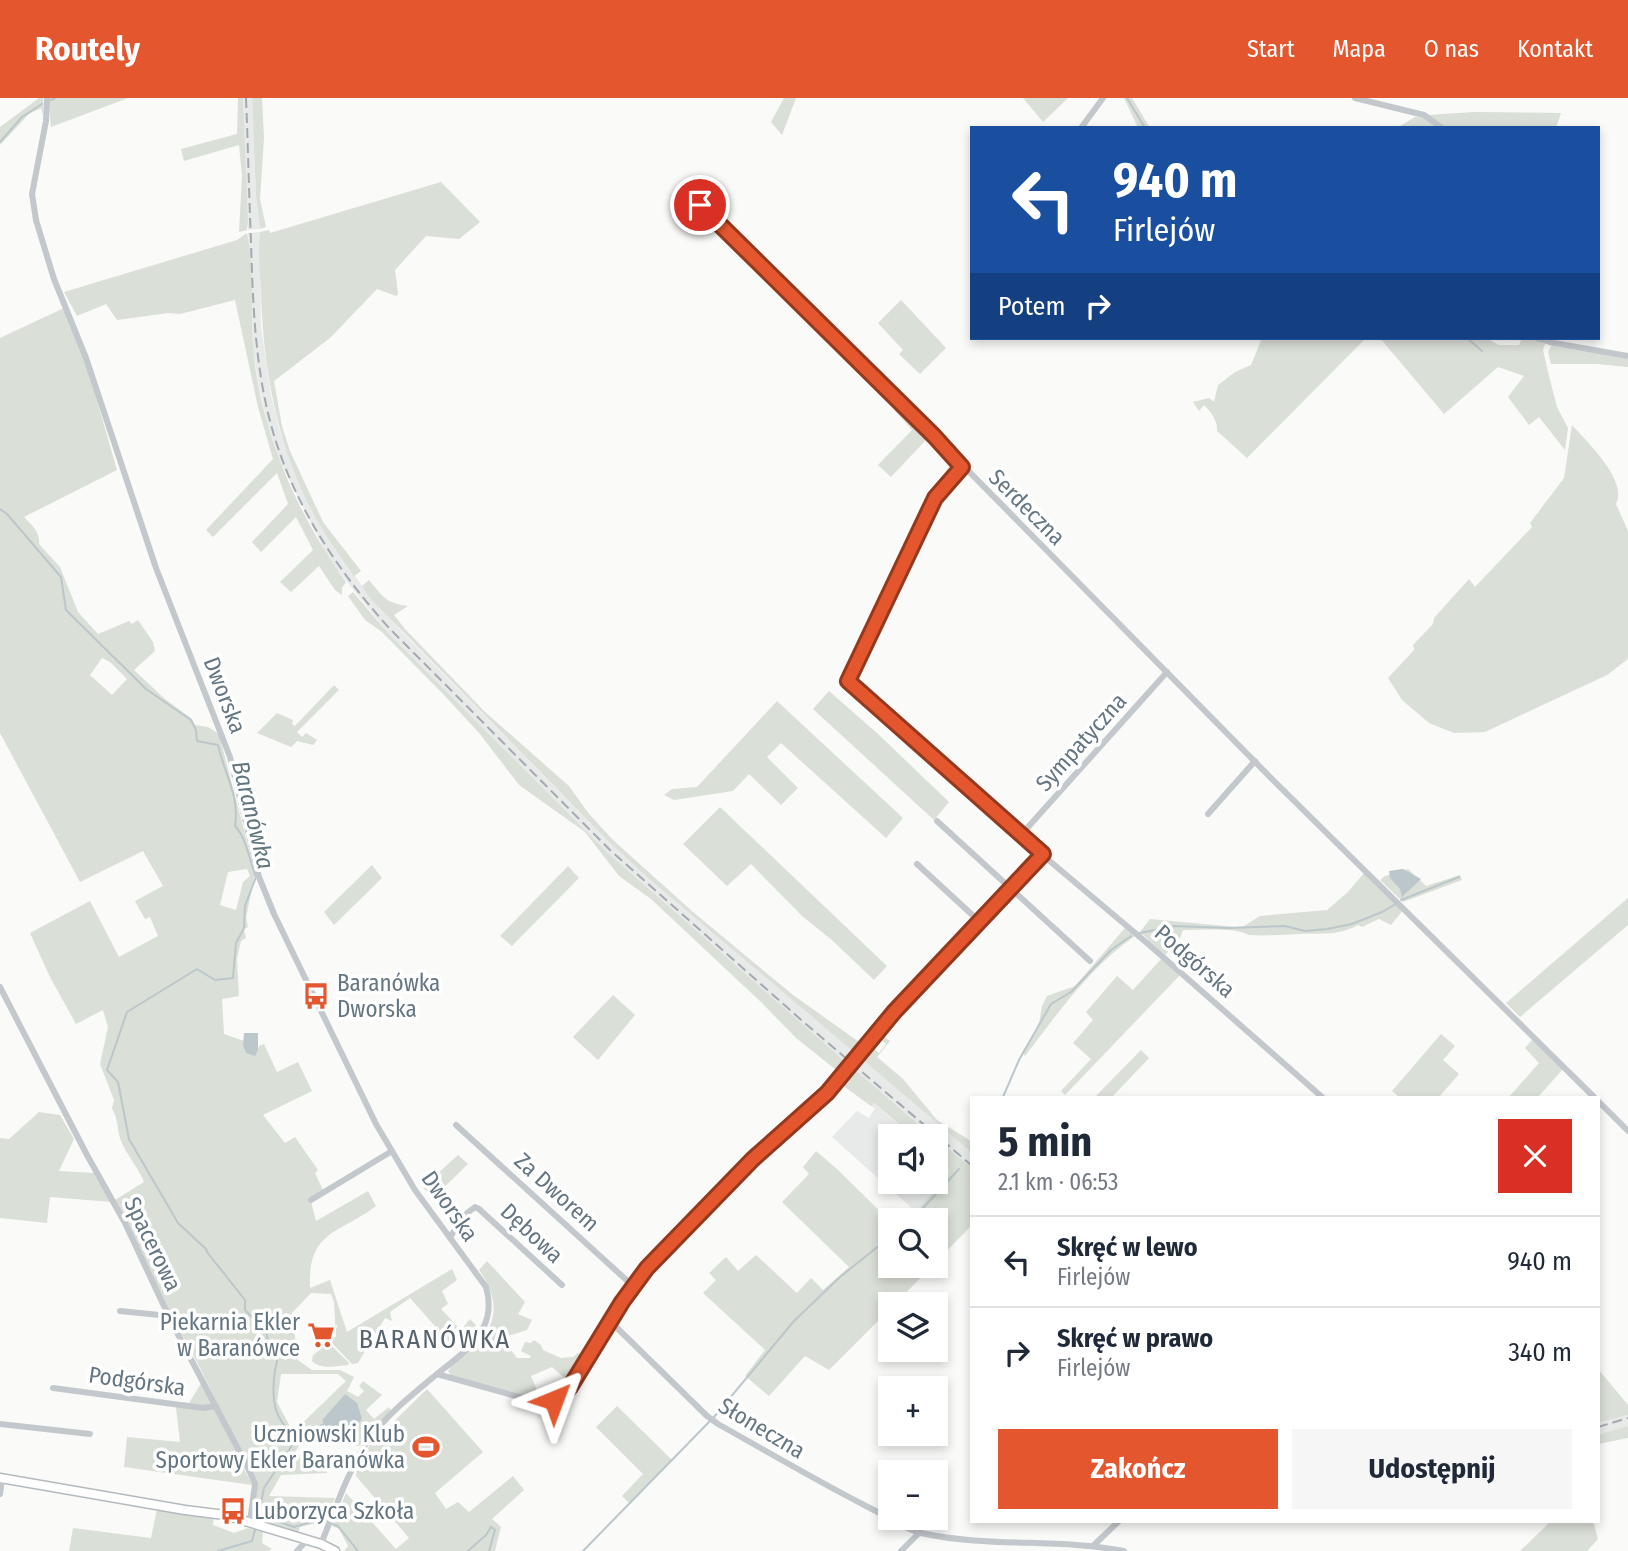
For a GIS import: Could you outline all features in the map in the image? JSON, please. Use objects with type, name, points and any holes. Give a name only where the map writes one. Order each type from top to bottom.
[{"type":"street","name":"Dworska","points":[[47,98],[46,121],[32,194],[36,220],[54,279],[86,358],[156,568],[230,757],[259,877],[274,914],[376,1124],[415,1190],[486,1287],[489,1298],[488,1316],[468,1348],[382,1425],[365,1444],[321,1544]]},
{"type":"street","points":[[1082,126],[1103,98]]},
{"type":"street","points":[[1355,98],[1424,115],[1439,126]]},
{"type":"street","name":"Serdeczna","points":[[684,189],[1593,1096]]},
{"type":"street","points":[[1544,340],[1628,356]]},
{"type":"street","name":"Podgórska","points":[[962,467],[935,498],[848,681],[968,786],[1020,836],[1321,1096]]},
{"type":"street","name":"Sympatyczna","points":[[1020,836],[1167,672]]},
{"type":"street","points":[[1208,814],[1255,761]]},
{"type":"street","points":[[937,821],[1090,961]]},
{"type":"street","points":[[438,1374],[534,1401],[550,1402],[561,1397],[570,1387],[633,1286],[673,1240],[753,1159],[845,1073],[894,1012],[1043,854]]},
{"type":"street","points":[[917,864],[980,922]]},
{"type":"street","name":"Spacerowa","points":[[0,986],[125,1223],[255,1484],[250,1522]]},
{"type":"street","name":"Serdeczna","points":[[1600,1103],[1628,1131]]},
{"type":"street","name":"Za Dworem","points":[[456,1125],[633,1286]]},
{"type":"street","points":[[311,1200],[392,1151]]},
{"type":"street","name":"Dębowa","points":[[450,1237],[466,1214],[475,1208],[479,1209],[562,1285]]},
{"type":"street","points":[[120,1311],[169,1316]]},
{"type":"street","name":"Słoneczna","points":[[610,1321],[712,1420],[809,1477],[919,1532],[964,1539],[1094,1545],[1124,1551]]},
{"type":"street","name":"Podgórska","points":[[53,1388],[203,1408],[216,1406]]},
{"type":"street","points":[[0,1424],[90,1434]]},
{"type":"street","points":[[0,1494],[1,1478],[225,1515],[308,1539],[335,1551]]},
{"type":"street","points":[[1094,1545],[1117,1523]]},
{"type":"street","points":[[901,1551],[919,1532]]},
{"type":"street","points":[[297,1551],[308,1539]]},
{"type":"shaded area","points":[[39,98],[43,98],[43,115],[41,108],[29,114],[0,145],[0,127]]},
{"type":"shaded area","points":[[48,98],[128,98],[51,127]]},
{"type":"shaded area","points":[[238,98],[243,98],[248,220],[247,230],[239,232],[242,176],[239,145],[184,161],[181,149],[237,134]]},
{"type":"shaded area","points":[[243,98],[252,98],[260,229],[248,230]]},
{"type":"shaded area","points":[[252,98],[262,98],[264,138],[260,199],[266,227],[260,229],[256,196]]},
{"type":"shaded area","points":[[784,98],[796,98],[782,135],[771,122]]},
{"type":"shaded area","points":[[1023,98],[1068,98],[1043,122]]},
{"type":"shaded area","points":[[1124,98],[1132,98],[1149,126],[1137,126]]},
{"type":"shaded area","points":[[1474,112],[1561,113],[1557,126],[1443,126],[1428,115]]},
{"type":"shaded area","points":[[1415,117],[1424,118],[1434,126],[1400,126]]},
{"type":"shaded area","points":[[441,182],[480,222],[459,239],[426,236],[395,270],[396,296],[377,289],[330,338],[274,381],[282,426],[290,451],[323,522],[361,571],[354,576],[306,500],[284,443],[265,352],[259,262],[260,232],[269,230],[270,233]]},
{"type":"shaded area","points":[[260,232],[261,327],[279,428],[296,475],[321,527],[362,586],[401,631],[608,841],[856,1054],[848,1064],[608,853],[388,633],[329,559],[280,461],[267,422],[258,381],[253,348],[248,233]]},
{"type":"shaded area","points":[[247,233],[251,261],[253,345],[263,408],[272,439],[297,500],[328,556],[346,582],[342,595],[335,590],[319,566],[291,592],[280,582],[313,550],[296,517],[261,552],[252,542],[288,504],[277,473],[213,537],[206,530],[273,459],[258,407],[235,300],[180,314],[168,313],[117,320],[106,304],[77,316],[64,292],[237,240]]},
{"type":"shaded area","points":[[901,300],[946,348],[920,374],[899,354],[903,350],[878,323]]},
{"type":"shaded area","points":[[64,308],[85,359],[117,470],[24,517],[37,532],[39,544],[60,567],[78,612],[98,634],[138,620],[153,642],[155,651],[134,670],[165,699],[192,719],[195,725],[208,727],[219,734],[255,873],[246,918],[248,927],[244,929],[246,938],[241,941],[237,959],[239,996],[222,999],[224,1034],[244,1041],[243,1046],[258,1050],[259,1046],[264,1044],[277,1072],[298,1062],[312,1091],[263,1115],[285,1143],[295,1137],[318,1170],[315,1173],[323,1190],[311,1201],[316,1221],[368,1191],[376,1206],[328,1236],[320,1244],[310,1269],[310,1288],[330,1280],[347,1332],[452,1269],[457,1280],[442,1291],[448,1304],[441,1309],[461,1330],[470,1319],[476,1325],[466,1340],[459,1334],[450,1343],[410,1298],[390,1312],[392,1321],[385,1318],[358,1363],[352,1364],[328,1339],[336,1337],[331,1294],[311,1293],[292,1313],[298,1360],[312,1370],[340,1370],[354,1377],[347,1391],[358,1397],[364,1391],[359,1386],[363,1381],[382,1395],[366,1410],[374,1419],[389,1407],[391,1411],[359,1446],[355,1446],[356,1437],[333,1436],[332,1442],[300,1444],[294,1454],[327,1453],[327,1473],[281,1475],[269,1496],[335,1498],[325,1524],[321,1522],[300,1527],[298,1533],[253,1518],[257,1484],[197,1362],[158,1292],[115,1200],[144,1182],[121,1141],[112,1108],[114,1100],[100,1064],[108,1027],[103,1010],[76,1024],[30,933],[90,901],[119,957],[158,936],[150,917],[145,919],[135,901],[163,886],[143,851],[80,882],[0,733],[0,338]],"holes":[[[102,658],[127,679],[112,695],[90,675]],[[247,869],[250,876],[243,882],[236,910],[220,905],[228,872]],[[281,1374],[338,1374],[346,1381],[293,1432],[277,1402]],[[345,1394],[352,1430],[339,1429],[329,1433],[322,1420]]]},
{"type":"shaded area","points":[[1261,340],[1364,340],[1247,458],[1217,431],[1214,417],[1204,405],[1199,411],[1193,402],[1209,398],[1214,402],[1218,385],[1235,372],[1251,365]]},
{"type":"shaded area","points":[[1382,340],[1490,340],[1499,345],[1519,345],[1521,340],[1536,340],[1545,344],[1543,350],[1557,407],[1568,428],[1565,450],[1539,417],[1529,425],[1508,397],[1524,376],[1498,367],[1444,414]]},
{"type":"shaded area","points":[[1551,346],[1628,358],[1628,367],[1551,364],[1548,352]]},
{"type":"shaded area","points":[[896,404],[928,435],[891,477],[878,465],[912,430],[895,411]]},
{"type":"shaded area","points":[[1572,425],[1596,451],[1611,473],[1618,494],[1616,504],[1628,531],[1628,659],[1607,675],[1485,732],[1454,733],[1429,723],[1402,700],[1388,678],[1414,650],[1413,645],[1433,624],[1434,618],[1469,579],[1475,587],[1532,527],[1530,523],[1564,478]]},
{"type":"shaded area","points":[[369,580],[386,598],[408,606],[394,615],[405,629],[485,712],[569,786],[589,814],[613,840],[693,912],[793,995],[862,1044],[856,1054],[608,841],[370,598],[362,586]]},
{"type":"shaded area","points":[[353,592],[388,633],[608,853],[848,1064],[840,1073],[796,1038],[651,899],[619,876],[585,832],[519,785],[480,734],[445,696],[382,632],[365,620],[348,596]]},
{"type":"shaded area","points":[[334,685],[339,690],[297,732],[302,737],[306,733],[317,740],[313,745],[297,741],[291,747],[257,733],[277,713],[293,720],[292,724],[295,726]]},
{"type":"shaded area","points":[[829,691],[949,802],[934,820],[813,709]]},
{"type":"shaded area","points":[[777,701],[903,818],[886,838],[781,743],[767,757],[798,788],[781,805],[749,774],[733,791],[674,800],[664,795],[672,789],[697,787]]},
{"type":"shaded area","points":[[720,807],[887,966],[874,980],[802,916],[751,864],[727,886],[683,844]]},
{"type":"shaded area","points":[[372,865],[382,878],[334,925],[324,912]]},
{"type":"shaded area","points":[[568,866],[579,878],[512,946],[500,936]]},
{"type":"shaded area","points":[[1403,869],[1421,879],[1402,897],[1400,889],[1390,878],[1389,871]]},
{"type":"shaded area","points":[[1408,869],[1426,886],[1460,875],[1462,880],[1403,902],[1380,880]]},
{"type":"shaded area","points":[[1365,872],[1403,910],[1391,925],[1379,919],[1362,927],[1358,925],[1351,929],[1322,934],[1249,935],[1227,930],[1183,930],[1180,938],[1165,955],[1140,932],[1150,919],[1236,927],[1244,926],[1260,916],[1327,910],[1348,892]]},
{"type":"shaded area","points":[[1628,898],[1628,925],[1520,1017],[1506,1003]]},
{"type":"shaded area","points":[[1125,928],[1135,936],[1089,976],[1025,1056],[1022,1052],[1038,1029],[1042,1006],[1047,996],[1075,986]]},
{"type":"shaded area","points":[[1162,958],[1181,974],[1065,1095],[1061,1091],[1091,1059],[1073,1043],[1093,1020],[1086,1012],[1117,976],[1133,990]]},
{"type":"shaded area","points":[[613,995],[635,1015],[598,1060],[573,1037]]},
{"type":"shaded area","points":[[244,1033],[258,1033],[258,1050],[255,1056],[246,1053],[243,1045]]},
{"type":"shaded area","points":[[879,1033],[890,1041],[877,1057],[903,1079],[937,1120],[943,1124],[938,1124],[862,1059],[869,1051],[869,1045],[879,1053],[886,1044],[877,1036]]},
{"type":"shaded area","points":[[1441,1034],[1455,1046],[1443,1060],[1459,1074],[1440,1096],[1398,1096],[1392,1091]]},
{"type":"shaded area","points":[[1533,1039],[1563,1069],[1539,1096],[1510,1096],[1539,1063],[1525,1048]]},
{"type":"shaded area","points":[[1141,1050],[1149,1058],[1113,1096],[1096,1096]]},
{"type":"shaded area","points":[[862,1059],[938,1124],[918,1124],[854,1069]]},
{"type":"shaded area","points":[[854,1069],[918,1124],[899,1124],[874,1103],[871,1106],[840,1086]]},
{"type":"shaded area","points":[[873,1103],[898,1124],[878,1124],[878,1178],[832,1137],[857,1111],[869,1118],[875,1108],[871,1106]]},
{"type":"shaded area","points":[[39,1112],[60,1115],[74,1139],[59,1171],[94,1173],[112,1202],[50,1197],[47,1223],[0,1218],[0,1138],[9,1139]]},
{"type":"shaded area","points":[[948,1127],[970,1140],[970,1151],[948,1132]]},
{"type":"shaded area","points":[[948,1132],[970,1151],[970,1166],[948,1149]]},
{"type":"shaded area","points":[[948,1149],[970,1166],[970,1227],[948,1250],[948,1208],[919,1208],[931,1194],[948,1194]]},
{"type":"shaded area","points":[[816,1151],[878,1209],[878,1278],[920,1278],[907,1292],[878,1292],[878,1321],[829,1370],[805,1356],[769,1396],[745,1376],[765,1350],[703,1293],[716,1280],[709,1273],[726,1257],[738,1271],[756,1255],[797,1293],[811,1278],[823,1290],[849,1267],[782,1202],[809,1174],[803,1167]]},
{"type":"shaded area","points":[[458,1155],[468,1164],[432,1199],[423,1187]]},
{"type":"shaded area","points":[[896,1194],[931,1194],[919,1208],[912,1208]]},
{"type":"shaded area","points":[[487,1261],[525,1302],[518,1314],[532,1320],[527,1330],[505,1337],[517,1358],[530,1358],[531,1356],[521,1351],[525,1342],[531,1343],[534,1340],[543,1350],[561,1358],[573,1357],[578,1353],[587,1355],[570,1383],[552,1367],[531,1376],[541,1400],[451,1375],[448,1371],[476,1345],[490,1326],[493,1299],[479,1270]]},
{"type":"shaded area","points":[[329,1343],[348,1365],[324,1366],[312,1361],[313,1355]]},
{"type":"shaded area","points":[[1600,1371],[1628,1405],[1628,1415],[1600,1422]]},
{"type":"shaded area","points":[[202,1382],[252,1485],[124,1467],[127,1437],[180,1442],[176,1408],[178,1402],[189,1403]]},
{"type":"shaded area","points":[[427,1389],[483,1452],[435,1493],[446,1509],[458,1502],[469,1512],[513,1476],[524,1490],[492,1519],[501,1527],[495,1551],[344,1551],[348,1546],[339,1529],[332,1526],[346,1493],[396,1549],[409,1538],[356,1476],[361,1459],[379,1433]]},
{"type":"shaded area","points":[[345,1394],[357,1403],[362,1419],[352,1430],[339,1429],[329,1433],[322,1420]]},
{"type":"shaded area","points":[[617,1406],[672,1460],[630,1504],[622,1496],[643,1474],[596,1427]]},
{"type":"shaded area","points":[[1628,1415],[1628,1426],[1600,1434],[1600,1422]]},
{"type":"shaded area","points":[[1628,1426],[1628,1438],[1600,1444],[1600,1434]]},
{"type":"shaded area","points":[[157,1509],[214,1517],[213,1525],[234,1533],[248,1528],[263,1532],[262,1543],[272,1549],[69,1551],[73,1528],[151,1538]]},
{"type":"shaded area","points":[[1549,1523],[1594,1523],[1598,1539],[1587,1551],[1520,1551]]},
{"type":"waterway","points":[[51,100],[55,98]]},
{"type":"waterway","points":[[1127,98],[1144,126]]},
{"type":"waterway","points":[[0,142],[22,117],[42,104]]},
{"type":"waterway","points":[[1469,340],[1482,351]]},
{"type":"waterway","name":"Baranówka","points":[[0,509],[61,577],[66,610],[146,689],[191,720],[197,741],[218,745],[233,795],[235,826],[245,843],[256,877],[245,906],[244,928],[236,943],[233,978],[215,980],[197,969],[127,1012],[107,1070],[118,1082],[129,1139],[178,1223],[206,1249],[245,1300],[245,1310],[266,1331],[268,1343],[280,1352],[274,1378],[275,1406],[282,1422],[297,1438],[264,1488],[258,1518]]},
{"type":"waterway","points":[[1401,900],[1459,877]]},
{"type":"waterway","points":[[1140,933],[1174,926],[1285,926],[1305,931],[1327,929],[1352,924],[1394,905]]},
{"type":"waterway","points":[[1003,1096],[1019,1060],[1051,1004],[1071,992],[1111,950],[1131,936]]},
{"type":"waterway","points":[[923,1208],[959,1169]]},
{"type":"waterway","points":[[714,1417],[794,1321],[840,1277],[878,1246]]},
{"type":"waterway","points":[[583,1551],[710,1421]]},
{"type":"waterway","points":[[297,1438],[324,1424]]},
{"type":"waterway","points":[[260,1515],[294,1527],[321,1519],[326,1521]]},
{"type":"waterway","points":[[333,1524],[338,1526],[358,1551]]},
{"type":"waterway","points":[[468,1551],[491,1527],[495,1530],[489,1551]]},
{"type":"waterway","name":"Baranówka","points":[[218,1551],[252,1541],[255,1530]]},
{"type":"railway","points":[[246,98],[254,314],[262,385],[282,460],[306,512],[336,561],[389,628],[610,850],[799,1018],[970,1164]]},
{"type":"railway","points":[[1600,1426],[1628,1418]]},
{"type":"place","name":"Baranówka Dworska","points":[[316,996]]},
{"type":"place","name":"Piekarnia Ekler w Baranówce","points":[[321,1335]]},
{"type":"place","name":"Uczniowski Klub Sportowy Ekler Baranówka","points":[[426,1447]]},
{"type":"place","name":"Luborzyca Szkoła","points":[[233,1511]]},
{"type":"district","name":"BARANÓWKA","points":[[435,1339]]},
{"type":"route","points":[[554,1400],[561,1397],[578,1376],[622,1302],[647,1268],[753,1159],[827,1093],[894,1012],[1043,854],[848,681],[935,498],[962,467],[934,436],[700,205]]}]
